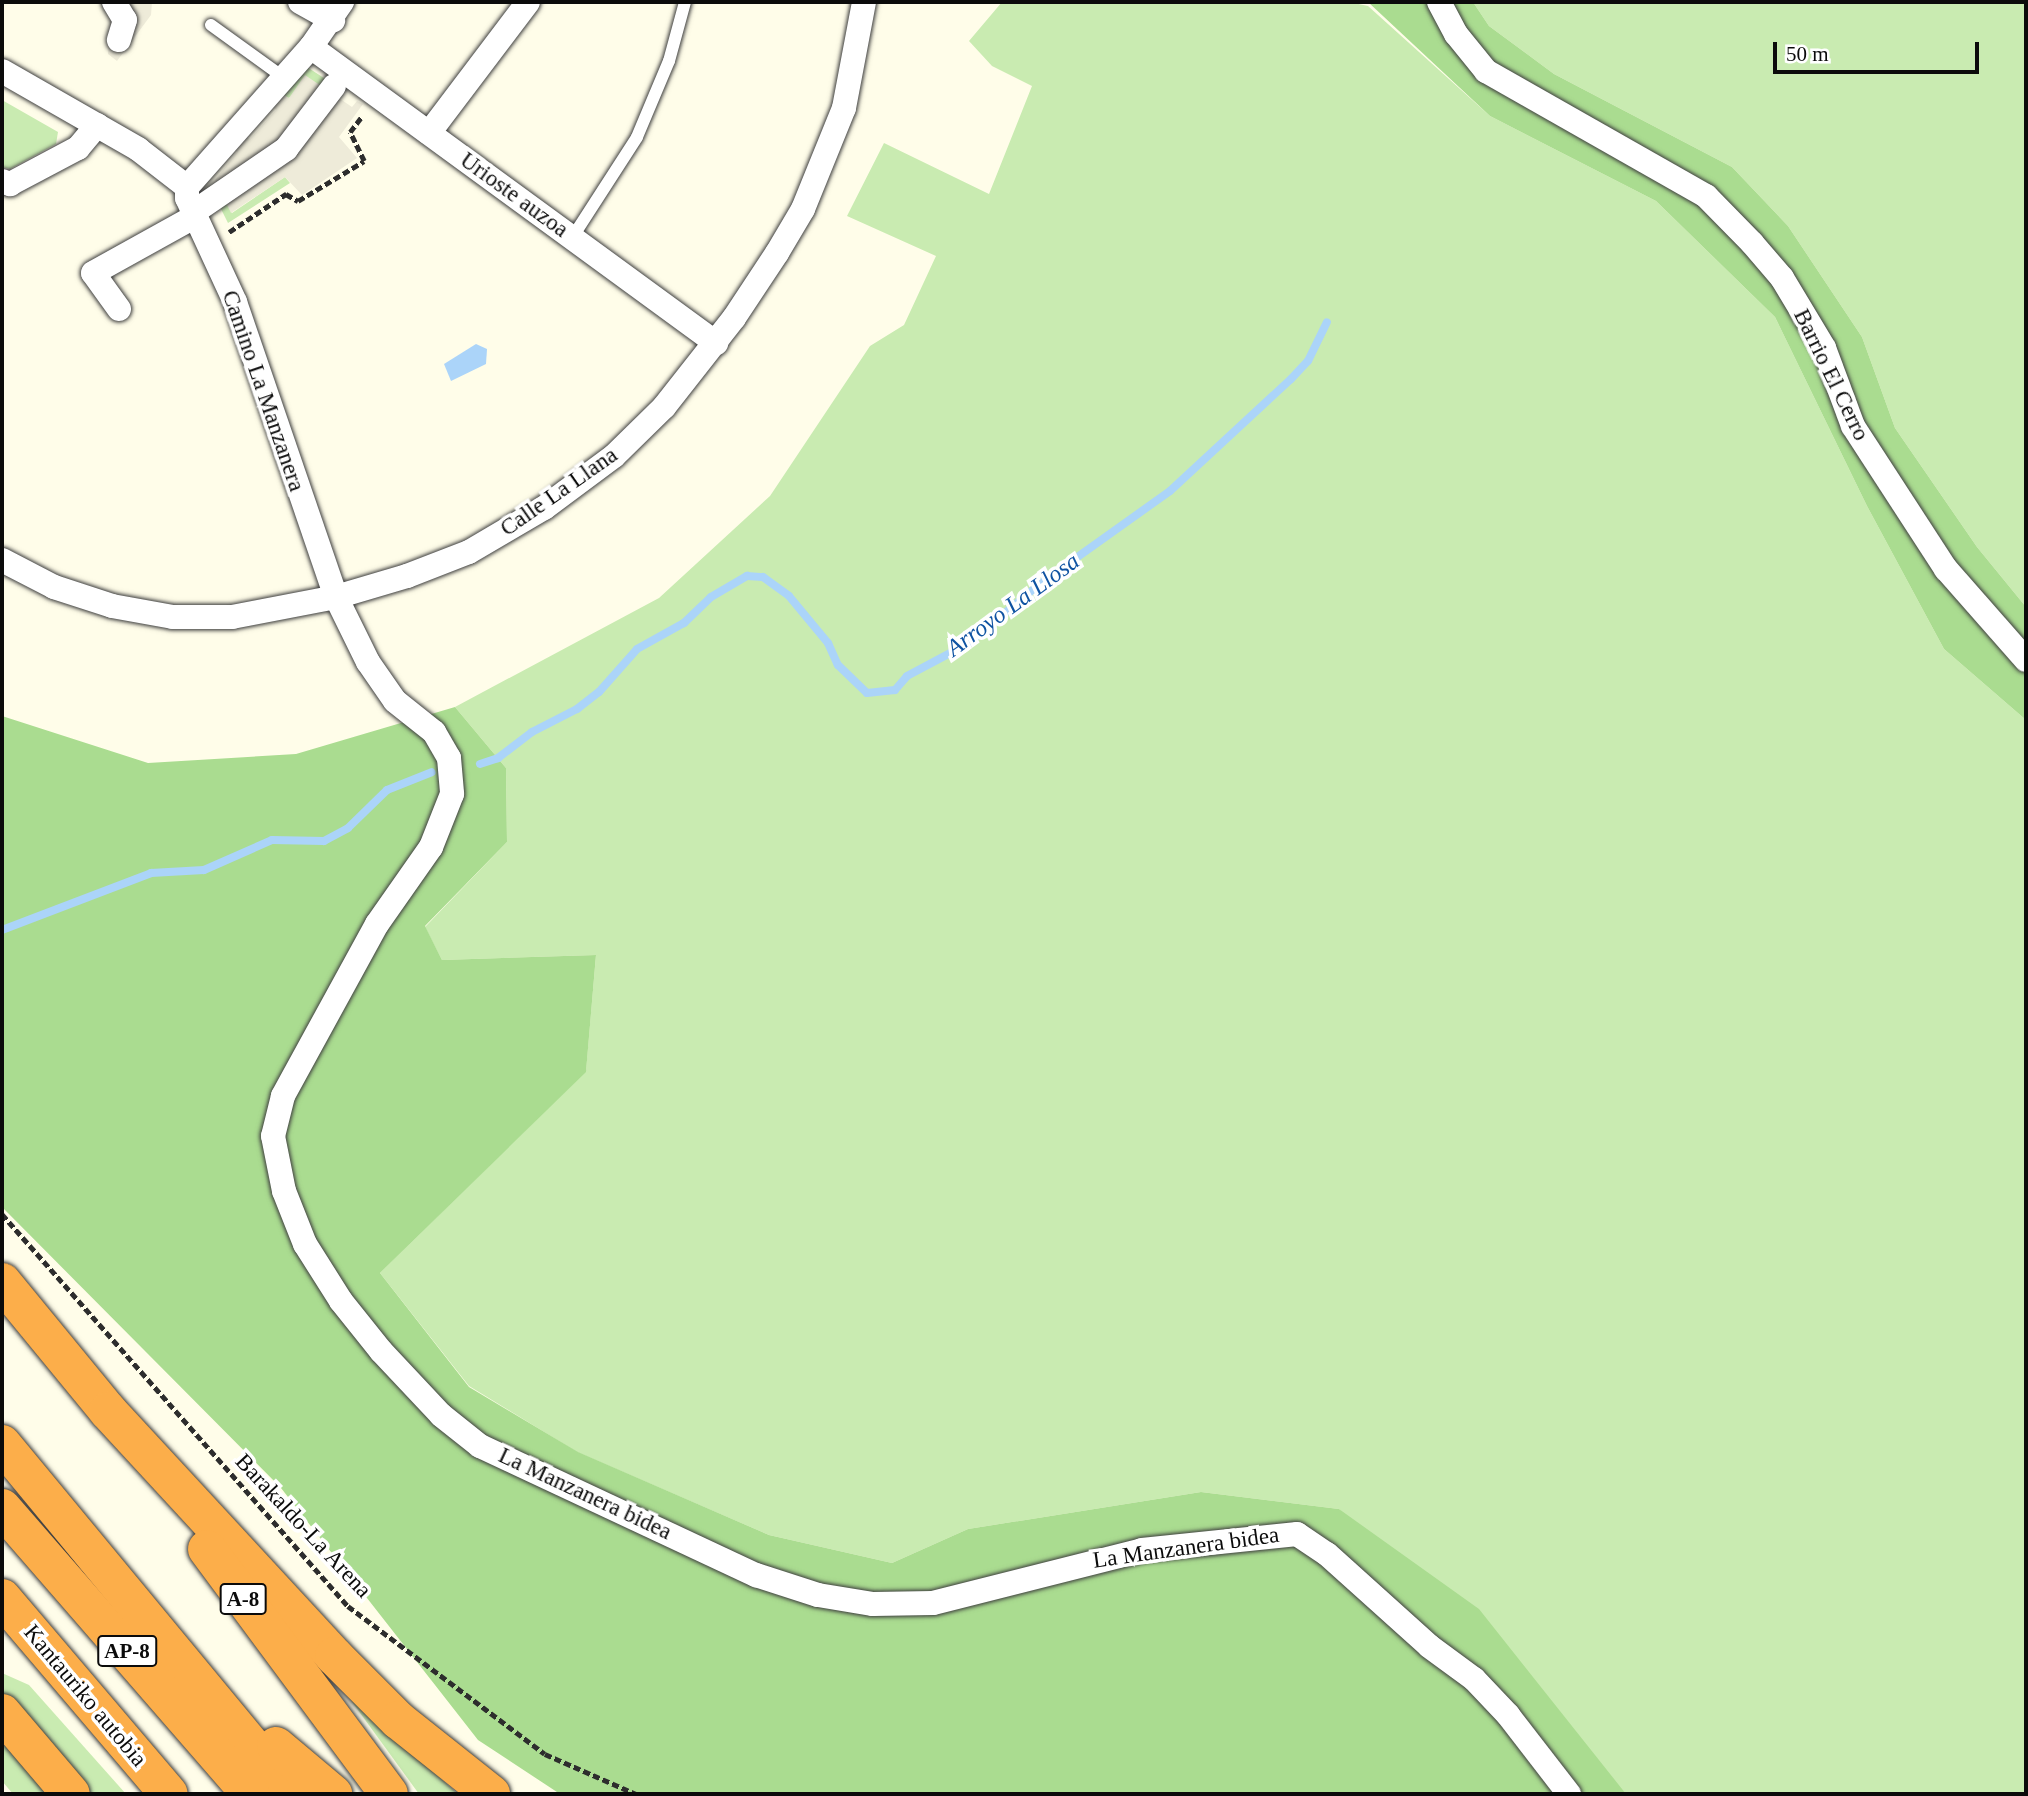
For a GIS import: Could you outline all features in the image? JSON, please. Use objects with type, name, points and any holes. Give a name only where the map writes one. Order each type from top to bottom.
[{"type":"highway","name":"A-8","points":[[2,1282],[108,1411],[385,1789]]},
{"type":"highway","points":[[108,1411],[334,1656],[398,1720],[491,1794]]},
{"type":"highway","points":[[2,1444],[292,1794]]},
{"type":"highway","name":"AP-8","points":[[2,1508],[251,1794]]},
{"type":"highway","points":[[107,1569],[292,1762],[333,1794]]},
{"type":"highway","name":"Kantauriko autobia","points":[[2,1598],[169,1794]]},
{"type":"highway","points":[[2,1713],[71,1794]]},
{"type":"street","points":[[114,2],[125,20],[119,40]]},
{"type":"street","points":[[2,71],[138,149],[187,187],[311,47],[337,11],[300,2]]},
{"type":"street","points":[[429,133],[528,2]]},
{"type":"street","name":"Calle La Llana","points":[[2,560],[54,587],[112,606],[173,617],[232,617],[336,597],[469,552],[544,508],[614,456],[664,407],[716,343],[777,253],[821,168],[844,108],[864,2]]},
{"type":"street","name":"Barrio El Cerro","points":[[1439,2],[1457,34],[1486,71],[1706,196],[1752,243],[1782,278],[1824,348],[1853,426],[1939,558],[2026,660]]},
{"type":"street","name":"Urioste auzoa","points":[[311,47],[716,343]]},
{"type":"street","points":[[119,309],[93,273],[195,214],[286,149],[334,86]]},
{"type":"street","points":[[2,181],[10,184],[78,148],[97,125]]},
{"type":"street","name":"Camino La Manzanera","points":[[187,187],[195,214],[235,302],[336,597]]},
{"type":"street","name":"La Manzanera bidea","points":[[336,597],[369,662],[395,701],[434,732],[449,758],[452,794],[432,847],[377,924],[283,1096],[273,1136],[284,1192],[305,1244],[341,1301],[442,1415],[480,1446],[756,1575],[818,1595],[873,1604],[933,1603],[1142,1550],[1297,1534],[1327,1554],[1429,1646],[1474,1679],[1508,1715],[1569,1794]]},
{"type":"lane","points":[[572,238],[637,137],[669,61],[685,2]]},
{"type":"lane","points":[[211,24],[283,77]]},
{"type":"path","points":[[228,233],[286,194],[298,201],[364,160],[350,132],[377,94]]},
{"type":"path","name":"Barakaldo-La Arena","points":[[2,1214],[348,1606],[545,1754],[636,1794]]},
{"type":"green space","points":[[1002,2],[1349,2],[1368,6],[1490,116],[1656,201],[1775,317],[1867,506],[1944,649],[2026,720],[2026,1794],[1626,1794],[1339,1509],[1201,1492],[968,1529],[892,1563],[769,1535],[577,1452],[469,1386],[380,1273],[586,1071],[596,955],[442,960],[425,927],[507,842],[506,768],[455,707],[659,598],[770,496],[870,346],[904,325],[936,256],[847,216],[884,143],[989,194],[1032,86],[992,66],[969,41]]},
{"type":"green space","points":[[1368,2],[1473,2],[1489,26],[1554,74],[1732,167],[1788,226],[1862,337],[1895,428],[1977,547],[2026,607],[2026,720],[1944,649],[1867,506],[1775,317],[1656,201],[1490,116]]},
{"type":"green space","points":[[1473,2],[2026,2],[2026,607],[1977,547],[1895,428],[1862,337],[1788,226],[1732,167],[1554,74],[1489,26]]},
{"type":"green space","points":[[304,65],[330,82],[288,98],[281,93]]},
{"type":"green space","points":[[2,100],[58,132],[56,144],[10,169],[2,167]]},
{"type":"green space","points":[[285,177],[290,183],[228,223],[219,205],[225,200],[232,213]]},
{"type":"green space","points":[[455,707],[506,768],[507,842],[425,926],[442,960],[596,955],[586,1072],[380,1273],[469,1387],[578,1452],[769,1535],[892,1563],[968,1529],[1201,1492],[1339,1509],[1479,1609],[1626,1794],[560,1794],[478,1740],[281,1488],[2,1207],[2,716],[148,763],[296,754]]},
{"type":"green space","points":[[2,1673],[29,1685],[126,1794],[13,1794],[2,1781]]},
{"type":"green space","points":[[347,1695],[458,1794],[419,1794]]},
{"type":"shaded area","points":[[99,2],[152,2],[151,15],[117,61],[108,54],[111,17]]},
{"type":"shaded area","points":[[305,75],[352,107],[357,101],[363,104],[339,137],[357,158],[302,195],[285,177],[231,213],[215,180],[237,152],[231,147],[243,135],[250,139],[276,110],[270,104],[280,93],[289,98]]},
{"type":"water","points":[[476,344],[487,349],[486,364],[451,381],[444,364]]},
{"type":"waterway","name":"Arroyo La Llosa","points":[[480,764],[498,758],[532,732],[577,709],[599,692],[637,649],[684,623],[711,597],[747,576],[763,577],[789,596],[828,643],[838,665],[867,693],[895,690],[907,676],[969,643],[1041,583],[1170,491],[1308,361],[1327,322]]},
{"type":"waterway","name":"Arroyo La Llosa","points":[[2,930],[151,873],[204,870],[272,840],[324,841],[348,828],[387,790],[432,772]]}]
